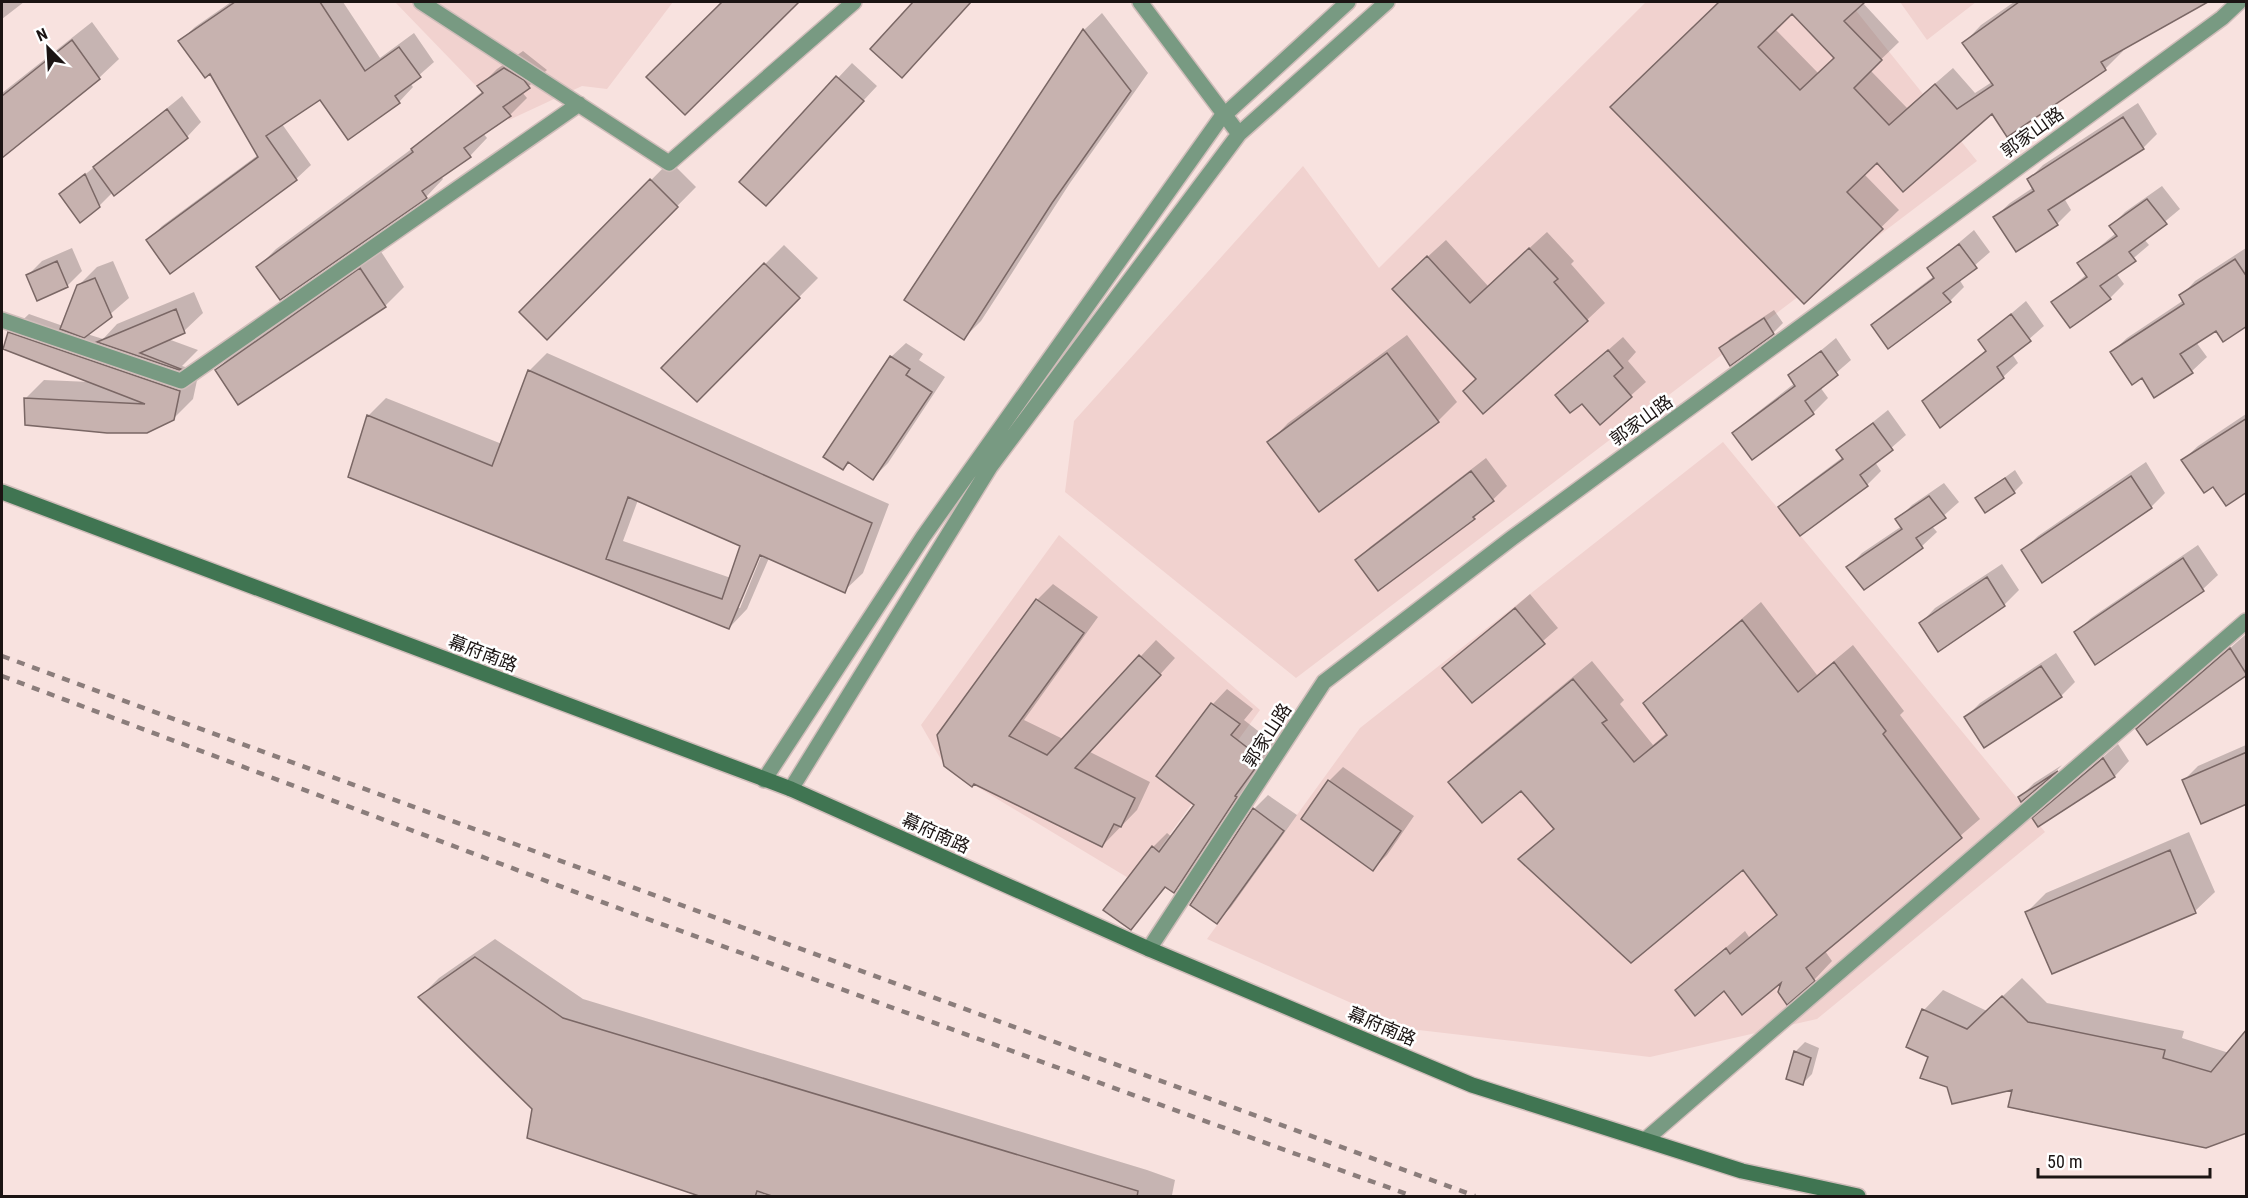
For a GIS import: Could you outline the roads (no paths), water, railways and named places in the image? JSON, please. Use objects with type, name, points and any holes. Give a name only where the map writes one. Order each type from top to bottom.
[{"type":"street","points":[[422,2],[669,163],[854,2]]},
{"type":"street","points":[[1140,2],[1239,134]]},
{"type":"street","points":[[764,780],[923,537],[1220,119],[1348,2]]},
{"type":"street","points":[[791,789],[990,467],[1239,134],[1387,2]]},
{"type":"street","name":"郭家山路","points":[[1149,949],[1324,682],[1512,538],[2222,18],[2239,2]]},
{"type":"street","points":[[2,320],[181,381],[579,104]]},
{"type":"street","name":"幕府南路","points":[[2,492],[791,789],[1149,949],[1472,1085],[1742,1171],[1858,1197]]},
{"type":"street","points":[[1645,1140],[2247,621]]},
{"type":"railway","points":[[2,656],[1475,1196]]},
{"type":"railway","points":[[2,676],[634,914],[1412,1196]]}]
